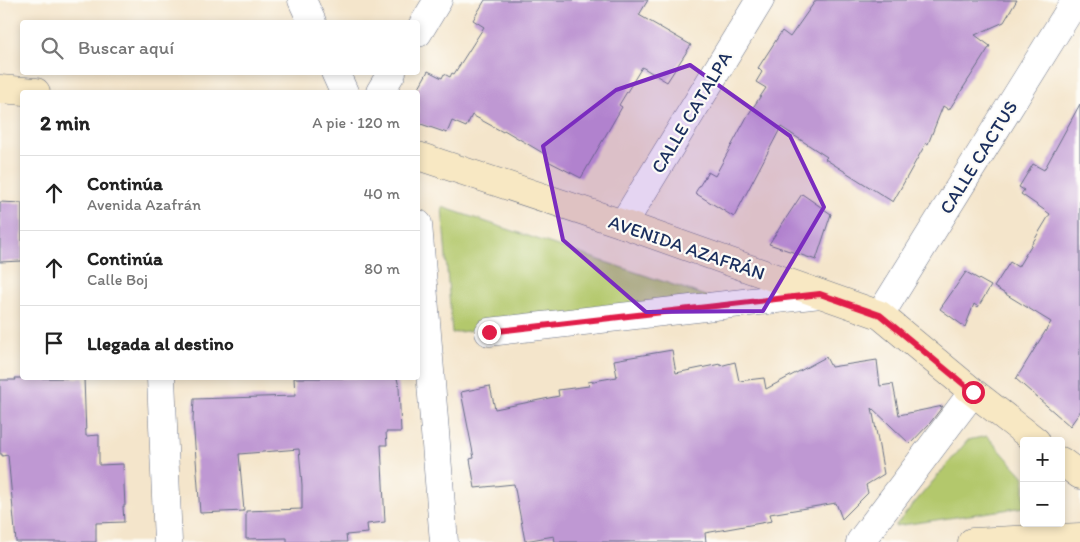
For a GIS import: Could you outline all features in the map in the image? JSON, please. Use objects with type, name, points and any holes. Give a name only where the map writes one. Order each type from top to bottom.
[{"type":"street","points":[[302,0],[311,20]]},
{"type":"street","points":[[420,30],[438,0]]},
{"type":"street","name":"CALLE CATALPA","points":[[623,224],[760,0]]},
{"type":"street","name":"CALLE CACTUS","points":[[880,315],[1076,0]]},
{"type":"street","points":[[336,75],[343,90]]},
{"type":"street","points":[[381,90],[390,75]]},
{"type":"street","points":[[0,89],[20,91]]},
{"type":"street","name":"AVENIDA AZAFRÁN","points":[[420,157],[623,224],[880,315],[1031,437]]},
{"type":"street","points":[[420,248],[444,542]]},
{"type":"street","points":[[489,332],[820,294]]},
{"type":"street","points":[[161,380],[168,542]]},
{"type":"street","points":[[860,542],[973,392]]},
{"type":"street","points":[[1065,464],[1080,475]]},
{"type":"street","points":[[972,542],[1073,535]]},
{"type":"highlighted area","points":[[690,65],[790,136],[824,207],[763,311],[646,312],[563,240],[543,146],[616,90]]},
{"type":"green space","points":[[442,207],[712,298],[452,333]]},
{"type":"green space","points":[[987,436],[1020,473],[1020,508],[895,526],[968,440]]},
{"type":"building","points":[[485,0],[648,0],[639,15],[691,45],[667,82],[642,67],[619,105],[622,107],[581,178],[546,160],[548,156],[504,130],[503,132],[472,115],[466,127],[452,121],[447,133],[420,124],[420,90],[418,89],[428,71],[442,78],[444,74],[450,77],[452,73],[454,74],[484,27],[473,20]]},
{"type":"building","points":[[816,0],[1017,0],[1004,22],[975,35],[990,46],[949,110],[943,106],[928,144],[926,143],[893,202],[825,159],[827,157],[781,127],[734,217],[695,193],[708,172],[715,176],[748,115],[766,88],[756,82],[762,72],[758,68],[782,31],[790,37]]},
{"type":"building","points":[[1080,104],[1080,412],[1070,426],[1016,379],[1051,322],[994,287],[1010,262],[1018,267],[1050,214],[1021,194],[1024,190],[1019,187],[1033,164],[1044,170]]},
{"type":"building","points":[[802,194],[831,214],[816,260],[769,244]]},
{"type":"building","points":[[0,202],[20,203],[20,261],[0,262]]},
{"type":"building","points":[[966,272],[991,286],[978,307],[974,304],[965,327],[940,309]]},
{"type":"building","points":[[672,350],[676,373],[735,362],[739,381],[764,378],[766,389],[826,357],[831,367],[877,360],[880,386],[893,384],[899,415],[943,406],[910,444],[872,408],[884,474],[866,485],[868,493],[842,519],[836,503],[770,514],[772,521],[705,533],[706,542],[555,542],[554,536],[525,541],[514,484],[475,488],[470,459],[474,458],[461,392],[490,386],[495,409],[559,396],[558,390],[589,386],[588,382],[617,377],[614,360]]},
{"type":"building","points":[[15,378],[20,378],[20,380],[84,380],[86,436],[99,435],[99,465],[123,464],[124,522],[96,523],[96,542],[16,542],[8,455],[2,456],[0,454],[0,380],[16,380]]},
{"type":"building","points":[[294,380],[397,380],[401,432],[386,432],[387,445],[381,445],[385,522],[367,524],[368,533],[346,535],[347,542],[287,542],[287,538],[246,539],[246,511],[302,509],[299,449],[239,454],[244,511],[200,513],[193,419],[194,399],[295,396]]},
{"type":"route","points":[[489,332],[820,294],[880,315],[973,392]]}]
